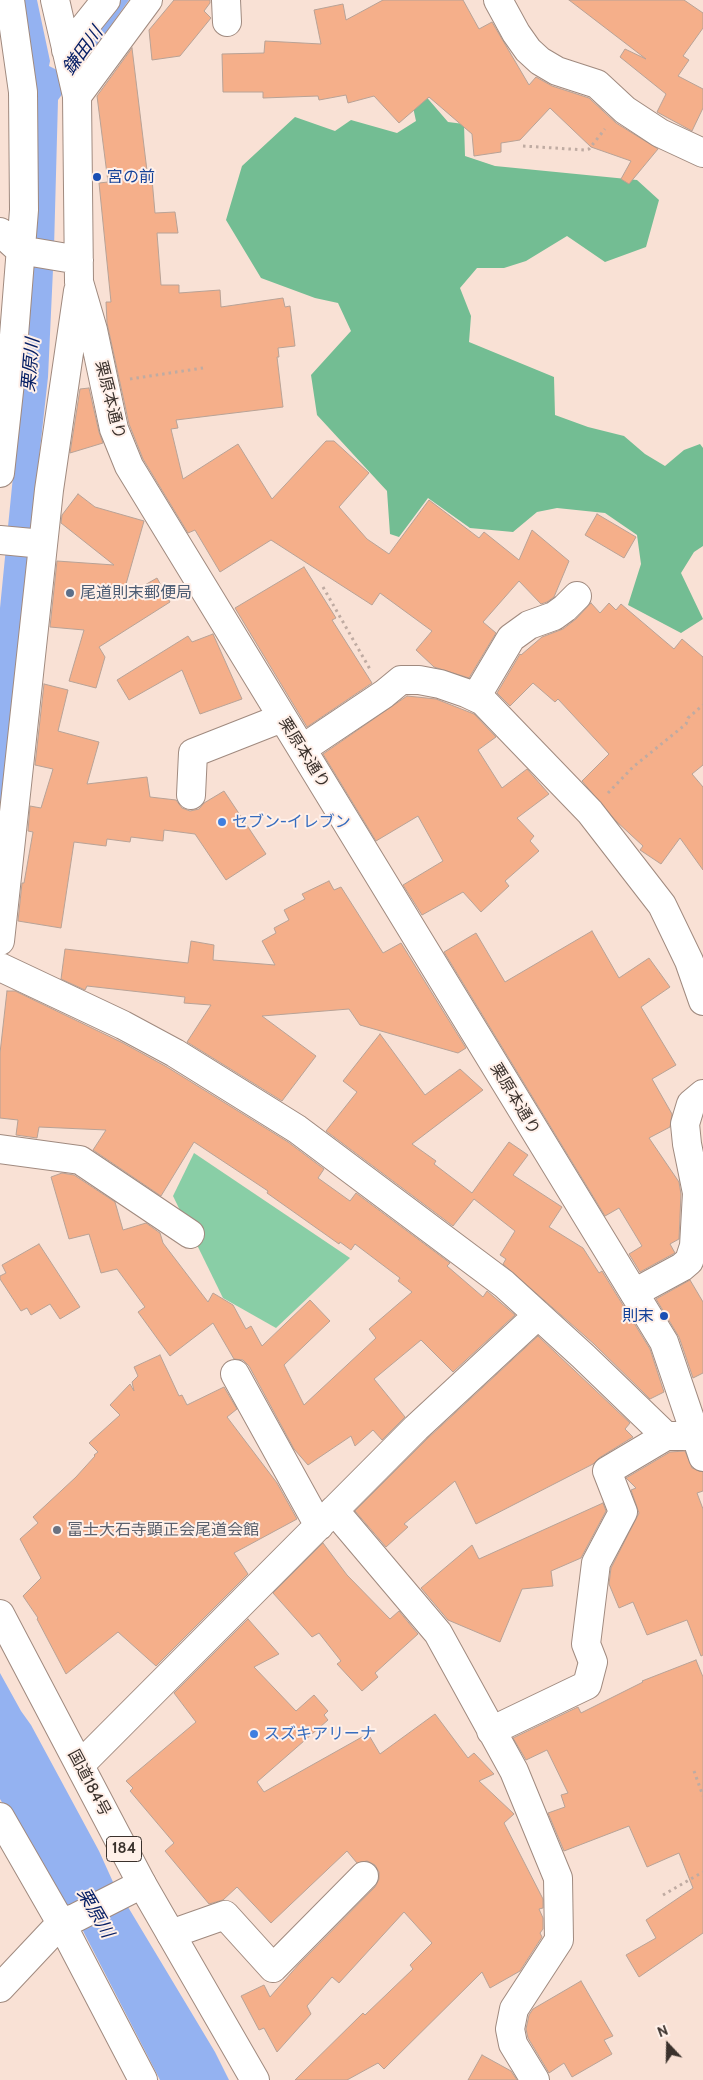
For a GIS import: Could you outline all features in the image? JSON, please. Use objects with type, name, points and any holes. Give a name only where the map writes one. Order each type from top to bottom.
[{"type":"main road","points":[[0,467],[25,251],[23,92],[10,0]]},
{"type":"main road","name":"栗原本通り","points":[[55,0],[76,92],[72,266],[93,330],[114,430],[129,466],[664,1342],[701,1442]]},
{"type":"main road","points":[[66,50],[106,0]]},
{"type":"main road","points":[[76,92],[148,0]]},
{"type":"main road","points":[[498,0],[516,33],[528,50],[540,61],[557,72],[597,84],[623,108],[660,133],[703,153]]},
{"type":"main road","points":[[0,232],[25,251],[72,266],[67,354],[39,544],[0,941]]},
{"type":"main road","points":[[1,541],[39,544]]},
{"type":"main road","points":[[476,697],[511,638],[529,625],[554,616],[577,596]]},
{"type":"main road","points":[[302,749],[384,694],[401,680],[419,680],[440,684],[484,701],[590,812],[662,905],[689,961],[703,1001]]},
{"type":"main road","points":[[191,795],[193,753],[282,718]]},
{"type":"main road","points":[[0,966],[123,1025],[175,1053],[297,1129],[504,1284],[584,1356],[666,1436],[701,1442]]},
{"type":"main road","points":[[634,1293],[682,1267],[689,1261],[694,1246],[697,1193],[687,1144],[686,1124],[691,1104],[703,1094]]},
{"type":"main road","points":[[0,1149],[80,1160],[190,1234]]},
{"type":"main road","points":[[80,1765],[416,1428],[538,1315]]},
{"type":"main road","points":[[235,1374],[327,1518],[438,1633],[514,1771],[558,1878],[559,1940],[514,2009],[510,2029],[513,2044],[535,2080]]},
{"type":"main road","points":[[492,1731],[587,1685],[593,1662],[586,1644],[596,1562],[623,1512],[607,1471],[666,1436]]},
{"type":"main road","name":"国道184号","points":[[0,1614],[80,1765],[134,1888],[171,1934],[255,2080]]},
{"type":"main road","points":[[0,1818],[68,1921],[142,2080]]},
{"type":"main road","points":[[171,1934],[225,1915],[273,1968],[364,1876]]},
{"type":"main road","points":[[0,1988],[68,1921],[134,1888]]},
{"type":"path","points":[[523,146],[589,149],[623,108]]},
{"type":"path","points":[[105,383],[203,368]]},
{"type":"path","points":[[324,587],[384,694]]},
{"type":"path","points":[[590,812],[633,767],[686,724],[688,718],[703,705]]},
{"type":"path","points":[[694,1771],[703,1796]]},
{"type":"path","points":[[663,1895],[703,1872]]},
{"type":"green space","points":[[423,93],[448,122],[464,124],[465,156],[495,166],[637,180],[659,200],[646,247],[605,262],[567,236],[526,261],[504,268],[477,268],[460,288],[471,316],[469,342],[554,377],[555,415],[588,427],[624,436],[645,454],[665,466],[684,450],[700,444],[703,448],[703,546],[694,552],[681,573],[703,619],[681,633],[628,605],[641,564],[637,535],[605,513],[557,508],[537,512],[513,532],[470,528],[428,498],[399,537],[390,534],[387,491],[317,415],[311,375],[351,331],[338,303],[315,298],[261,278],[226,220],[242,166],[295,117],[335,131],[351,120],[397,133],[416,121],[411,98]]},
{"type":"green space","points":[[194,1153],[350,1258],[276,1328],[223,1298],[173,1196]]},
{"type":"water","points":[[22,0],[37,0],[50,61],[49,66],[57,70],[111,0],[129,0],[58,100],[48,377],[0,812],[0,608],[34,263]]},
{"type":"water","name":"栗原川","points":[[0,1673],[31,1725],[99,1851],[113,1882],[215,2052],[229,2080],[160,2080],[81,1927],[64,1908],[0,1799]]},
{"type":"building","points":[[174,0],[210,0],[204,11],[211,18],[180,56],[152,60],[149,30]]},
{"type":"building","points":[[383,0],[463,0],[479,29],[492,22],[529,85],[536,77],[552,86],[589,98],[616,123],[658,149],[629,184],[621,179],[631,161],[591,147],[550,108],[520,140],[501,143],[501,152],[474,156],[472,134],[429,97],[399,123],[374,96],[348,103],[346,95],[319,100],[318,96],[263,98],[263,92],[223,92],[222,54],[264,53],[265,41],[321,44],[314,10],[343,4],[346,20]]},
{"type":"building","points":[[569,0],[684,0],[703,13],[703,28],[683,56],[689,60],[678,76],[703,89],[703,108],[692,131],[657,112],[666,94],[620,57],[625,49],[646,59]]},
{"type":"building","points":[[132,48],[148,179],[152,179],[155,213],[175,212],[178,233],[157,233],[161,285],[179,285],[179,293],[220,290],[221,307],[283,298],[285,307],[290,306],[295,346],[278,348],[279,357],[277,357],[283,407],[176,420],[178,428],[171,429],[183,479],[238,444],[272,499],[326,441],[334,441],[369,473],[339,507],[367,539],[389,554],[429,500],[479,538],[484,532],[519,560],[532,530],[569,561],[554,597],[541,604],[519,581],[483,622],[496,633],[469,678],[434,667],[416,650],[432,631],[380,593],[372,605],[271,540],[220,572],[195,530],[188,533],[143,459],[129,424],[107,323],[106,302],[111,302],[99,183],[108,182],[97,96]]},
{"type":"building","points":[[89,388],[103,443],[70,453],[80,389]]},
{"type":"building","points":[[78,494],[95,507],[144,521],[122,598],[157,578],[170,602],[99,647],[105,657],[96,688],[69,681],[84,630],[50,627],[57,561],[114,565],[61,523],[62,515]]},
{"type":"building","points":[[597,514],[636,537],[624,558],[585,535]]},
{"type":"building","points":[[304,567],[336,618],[332,620],[372,683],[307,727],[235,608]]},
{"type":"building","points":[[591,603],[600,613],[609,603],[616,610],[621,604],[674,649],[682,639],[703,657],[703,765],[692,774],[703,787],[703,870],[680,838],[661,864],[640,850],[643,846],[616,821],[582,781],[609,754],[558,699],[555,702],[533,683],[510,706],[497,693],[520,654],[542,637],[563,629],[576,619]]},
{"type":"building","points":[[213,634],[242,699],[200,714],[182,670],[129,700],[117,680],[188,636],[192,642]]},
{"type":"building","points":[[44,684],[68,690],[58,731],[99,742],[87,784],[147,777],[150,797],[176,800],[182,808],[190,811],[199,809],[204,803],[224,791],[266,854],[226,880],[195,834],[164,830],[163,841],[131,837],[130,842],[107,839],[106,846],[74,842],[61,928],[18,921],[22,883],[24,883],[33,832],[28,831],[30,806],[41,808],[53,769],[35,765]]},
{"type":"building","points":[[407,696],[436,699],[474,714],[496,737],[478,750],[502,788],[527,769],[549,794],[517,818],[534,836],[530,841],[539,851],[505,881],[509,886],[481,912],[463,892],[422,915],[403,885],[443,861],[418,816],[376,841],[323,754]]},
{"type":"building","points":[[329,881],[334,890],[341,887],[383,953],[401,943],[466,1048],[458,1053],[360,1025],[349,1009],[262,1016],[316,1056],[282,1101],[187,1042],[211,1005],[184,1003],[185,997],[87,986],[85,990],[61,979],[65,949],[188,963],[191,941],[214,945],[213,960],[275,965],[262,941],[276,933],[274,928],[289,920],[284,910],[305,899],[302,894]]},
{"type":"building","points":[[592,931],[619,978],[649,958],[670,987],[641,1007],[676,1065],[652,1079],[672,1114],[670,1127],[649,1138],[679,1182],[681,1194],[679,1239],[670,1244],[675,1253],[640,1272],[629,1254],[642,1246],[619,1208],[605,1216],[444,952],[476,933],[505,982]]},
{"type":"building","points":[[7,991],[15,991],[123,1043],[167,1067],[288,1142],[324,1169],[318,1178],[350,1201],[356,1193],[450,1263],[447,1266],[483,1297],[487,1291],[515,1315],[453,1372],[421,1340],[374,1379],[405,1417],[382,1440],[373,1430],[355,1446],[351,1436],[308,1465],[294,1449],[249,1366],[243,1360],[234,1359],[213,1323],[170,1356],[138,1312],[145,1307],[117,1269],[101,1273],[89,1234],[69,1239],[51,1177],[62,1173],[74,1175],[115,1202],[123,1230],[146,1223],[160,1233],[163,1243],[208,1302],[213,1293],[233,1305],[246,1329],[251,1326],[262,1346],[310,1300],[330,1321],[284,1365],[304,1405],[376,1338],[369,1329],[412,1292],[398,1281],[400,1278],[355,1244],[351,1250],[340,1242],[339,1244],[267,1193],[268,1191],[194,1142],[161,1196],[93,1150],[106,1130],[39,1127],[37,1138],[16,1135],[18,1120],[0,1118],[0,1053]]},
{"type":"building","points":[[380,1034],[425,1095],[460,1069],[483,1090],[412,1144],[436,1161],[434,1164],[472,1193],[509,1142],[528,1155],[513,1175],[562,1207],[549,1227],[583,1248],[599,1273],[602,1271],[650,1349],[664,1392],[650,1399],[594,1344],[503,1264],[506,1259],[500,1255],[515,1231],[474,1199],[453,1226],[326,1131],[357,1092],[343,1081]]},
{"type":"building","points":[[39,1244],[80,1307],[60,1319],[50,1304],[31,1315],[27,1308],[21,1311],[0,1279],[0,1276],[6,1273],[2,1265]]},
{"type":"building","points":[[690,1280],[703,1302],[703,1373],[693,1378],[679,1337],[656,1299]]},
{"type":"building","points":[[538,1336],[630,1423],[625,1429],[633,1437],[599,1458],[593,1464],[476,1524],[455,1481],[404,1524],[408,1527],[386,1547],[355,1511],[427,1439]]},
{"type":"building","points":[[160,1355],[179,1396],[182,1395],[187,1405],[224,1387],[237,1409],[227,1417],[277,1483],[297,1519],[234,1553],[248,1574],[156,1666],[118,1632],[66,1674],[38,1618],[23,1596],[41,1578],[20,1539],[38,1523],[33,1517],[76,1477],[98,1452],[89,1443],[120,1415],[110,1405],[130,1384],[134,1391],[132,1382],[138,1376],[134,1367]]},
{"type":"building","points":[[685,1451],[692,1468],[703,1472],[703,1491],[697,1493],[703,1509],[703,1655],[701,1656],[687,1620],[647,1635],[633,1602],[619,1608],[609,1584],[611,1568],[639,1513],[631,1490],[636,1488],[626,1478],[670,1452]]},
{"type":"building","points":[[603,1503],[606,1511],[581,1558],[551,1571],[553,1586],[522,1589],[500,1642],[448,1620],[421,1588],[472,1545],[479,1559]]},
{"type":"building","points":[[323,1543],[347,1575],[390,1619],[399,1611],[418,1634],[375,1673],[378,1677],[362,1691],[337,1664],[341,1661],[319,1633],[312,1637],[273,1593]]},
{"type":"building","points":[[248,1619],[279,1654],[254,1667],[296,1711],[314,1695],[328,1711],[324,1715],[328,1720],[257,1782],[264,1792],[362,1737],[370,1737],[380,1754],[435,1714],[468,1758],[474,1753],[494,1774],[479,1781],[514,1814],[504,1823],[543,1899],[543,1908],[539,1909],[543,1918],[543,1929],[540,1933],[542,1937],[520,1971],[490,1988],[482,1972],[384,2069],[378,2063],[347,2080],[295,2080],[363,2013],[365,2015],[413,1969],[410,1965],[432,1943],[404,1912],[339,1983],[332,1977],[307,2006],[311,2014],[277,2052],[264,2028],[259,2030],[241,1996],[264,1985],[270,1997],[299,1964],[375,1887],[379,1879],[379,1872],[375,1865],[367,1861],[357,1863],[347,1851],[271,1923],[237,1887],[223,1900],[209,1904],[165,1851],[174,1843],[130,1791],[133,1788],[126,1781],[196,1722],[174,1693]]},
{"type":"building","points":[[696,1660],[703,1677],[703,1933],[639,1977],[626,1955],[656,1938],[646,1920],[693,1888],[679,1853],[647,1867],[629,1826],[564,1851],[548,1813],[565,1807],[561,1795],[568,1793],[547,1750],[526,1760],[513,1738],[578,1707],[581,1713],[642,1681]]},
{"type":"building","points":[[581,1981],[613,2036],[604,2040],[612,2054],[572,2077],[564,2063],[549,2073],[528,2038],[526,2029],[529,2015],[533,2009]]},
{"type":"building","points":[[482,2055],[511,2071],[517,2080],[468,2080]]},
{"type":"place","name":"宮の前","points":[[97,177]]},
{"type":"place","name":"尾道則末郵便局","points":[[70,593]]},
{"type":"place","name":"セブン-イレブン","points":[[222,822]]},
{"type":"place","name":"則末","points":[[664,1316]]},
{"type":"place","name":"冨士大石寺顕正会尾道会館","points":[[57,1530]]},
{"type":"place","name":"スズキアリーナ","points":[[254,1734]]},
{"type":"water label","name":"鎌田川","points":[[83,51]]}]
